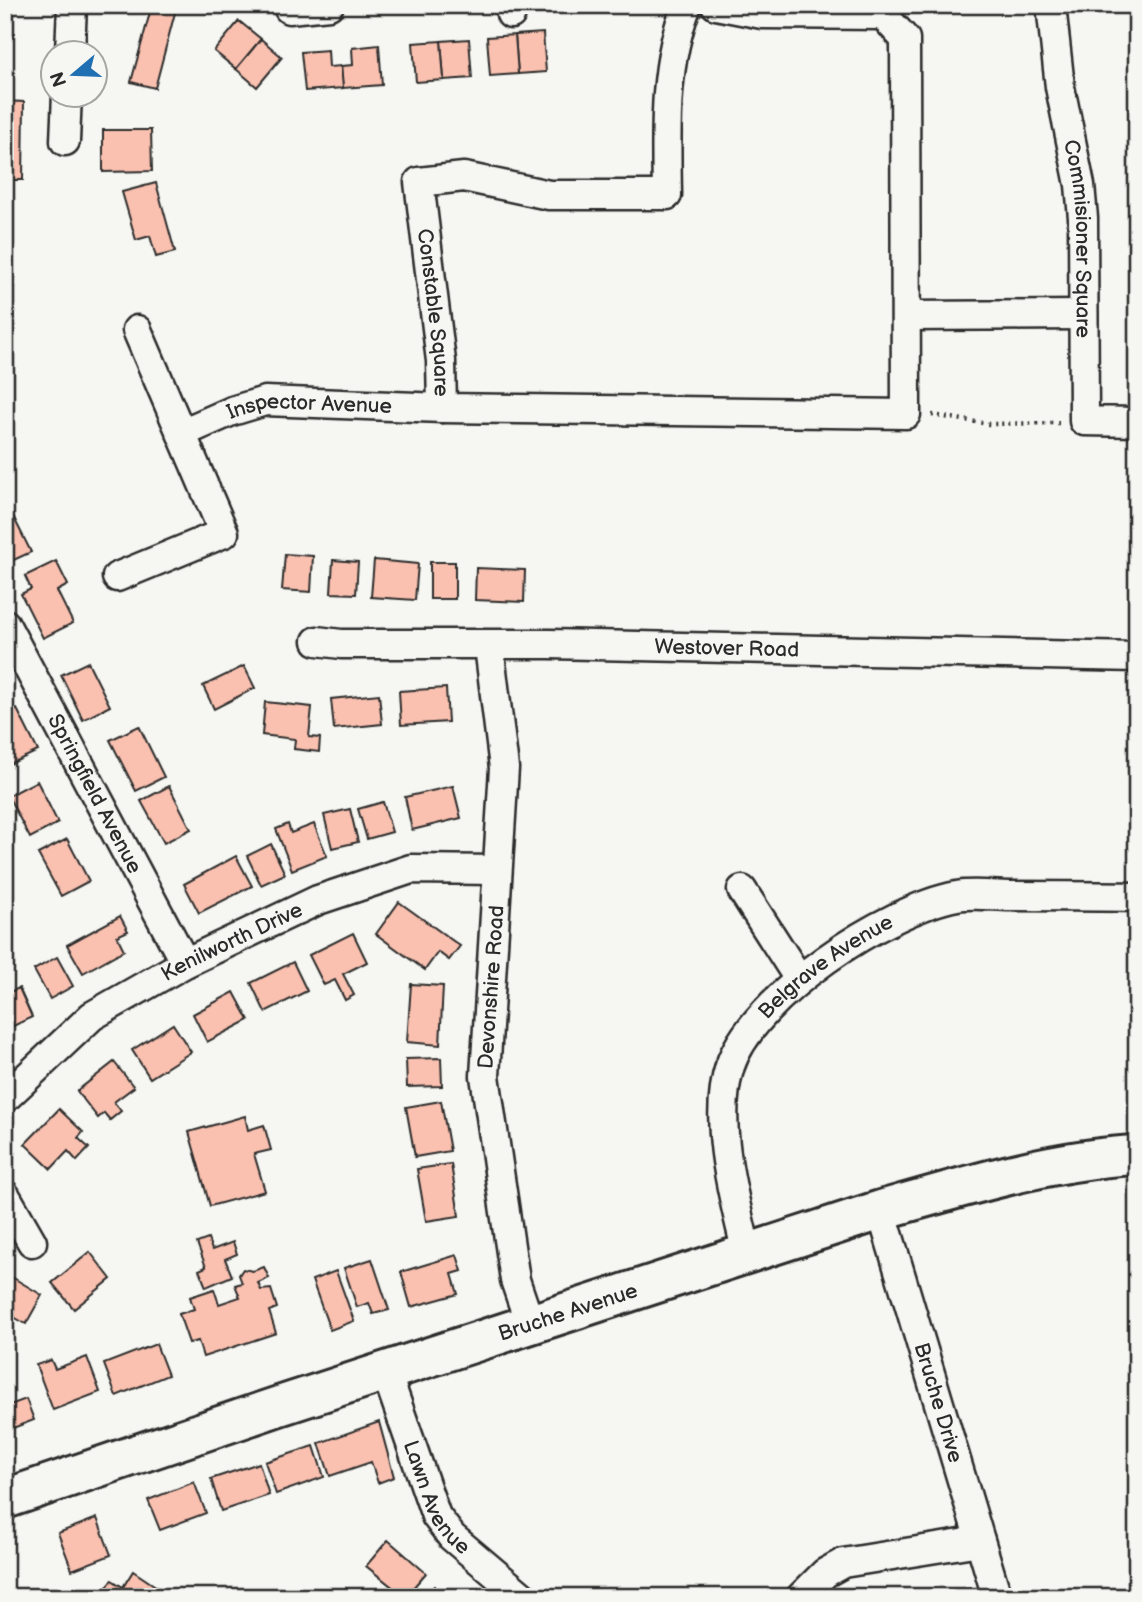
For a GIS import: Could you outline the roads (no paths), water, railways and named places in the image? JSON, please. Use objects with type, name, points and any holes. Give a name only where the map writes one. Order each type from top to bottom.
[{"type":"street","points":[[71,38],[72,5]]},
{"type":"street","points":[[290,15],[329,5]]},
{"type":"street","name":"Constable Square","points":[[687,5],[676,41],[668,86],[667,195],[549,195],[464,177],[419,182],[441,361],[443,408],[906,414],[907,316]]},
{"type":"street","points":[[716,5],[762,14],[883,15],[905,39],[907,316],[1083,315]]},
{"type":"street","name":"Commisioner Square","points":[[1051,5],[1063,100],[1080,185],[1084,421],[1137,422]]},
{"type":"street","points":[[65,141],[66,108]]},
{"type":"street","points":[[117,577],[224,533],[137,330]]},
{"type":"street","name":"Inspector Avenue","points":[[182,433],[232,411],[265,401],[443,408]]},
{"type":"street","name":"Springfield Avenue","points":[[5,624],[185,963]]},
{"type":"street","name":"Westover Road","points":[[317,641],[341,644],[548,644],[1137,657]]},
{"type":"street","name":"Devonshire Road","points":[[489,646],[504,768],[485,1076],[513,1268],[530,1324]]},
{"type":"street","name":"Kenilworth Drive","points":[[5,1098],[92,1016],[185,963],[318,901],[411,869],[497,870]]},
{"type":"street","points":[[742,890],[799,979]]},
{"type":"street","name":"Belgrave Avenue","points":[[747,1253],[730,1185],[724,1106],[730,1065],[752,1027],[799,979],[835,951],[925,905],[958,896],[1137,897]]},
{"type":"street","name":"Bruche Avenue","points":[[5,1499],[881,1210],[960,1188],[1102,1157],[1137,1155]]},
{"type":"street","points":[[5,1195],[32,1241]]},
{"type":"street","name":"Bruche Drive","points":[[881,1210],[997,1597]]},
{"type":"street","name":"Lawn Avenue","points":[[386,1372],[436,1516],[452,1537],[523,1597]]},
{"type":"street","points":[[801,1597],[825,1573],[843,1563],[980,1541]]}]
